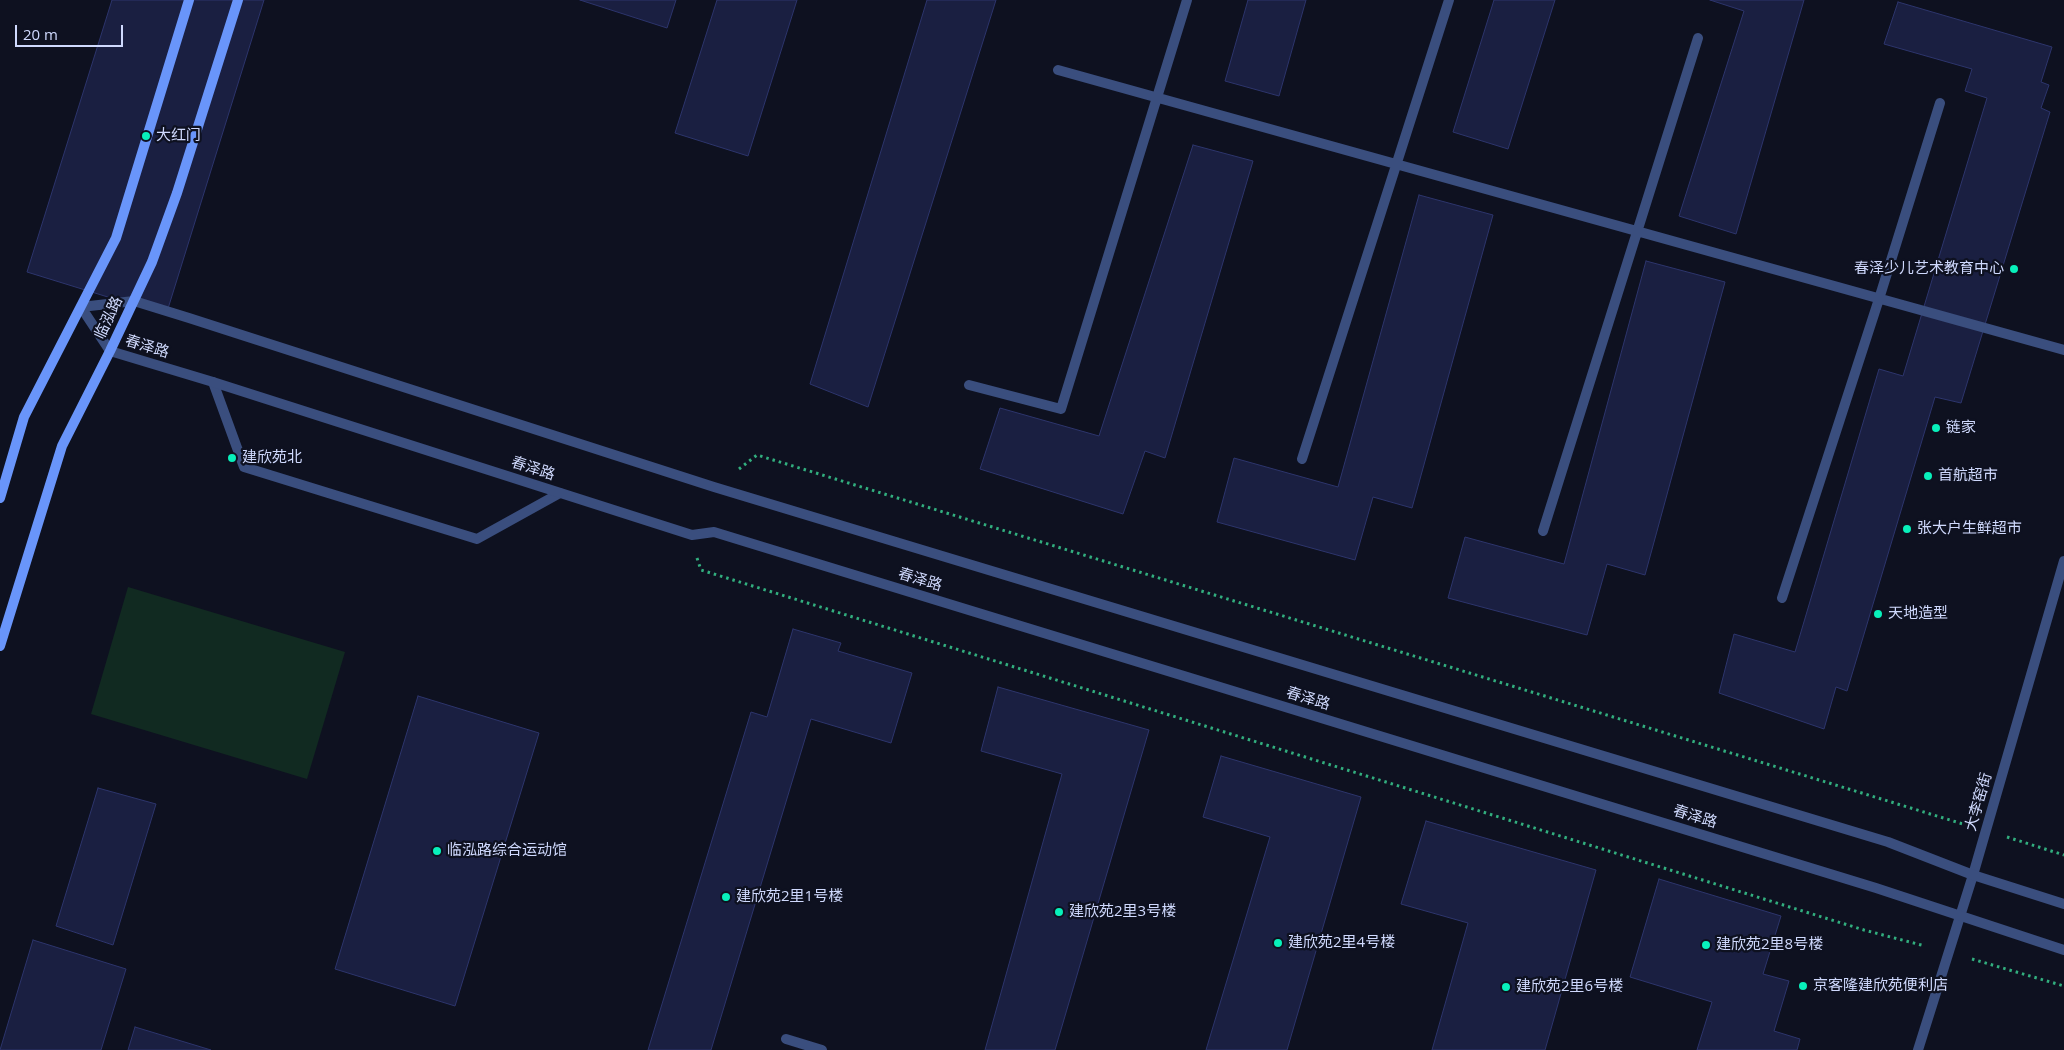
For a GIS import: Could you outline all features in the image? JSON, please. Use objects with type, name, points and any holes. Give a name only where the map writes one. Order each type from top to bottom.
[{"type":"main road","name":"临泓路","points":[[0,498],[24,417],[116,238],[189,0]]},
{"type":"main road","name":"临泓路","points":[[0,646],[62,446],[152,262],[177,193],[238,0]]},
{"type":"street","points":[[968,385],[1061,409],[1187,0]]},
{"type":"street","points":[[1302,459],[1449,0]]},
{"type":"street","points":[[1543,531],[1698,38]]},
{"type":"street","points":[[1058,70],[2064,350]]},
{"type":"street","points":[[1782,598],[1940,103]]},
{"type":"street","name":"春泽路","points":[[2064,904],[1973,875],[1888,842],[714,487],[134,302],[81,307],[110,351],[692,536],[714,532],[1866,885],[2064,950]]},
{"type":"street","points":[[212,382],[244,467],[477,539],[560,493]]},
{"type":"street","name":"大李窑街","points":[[1918,1050],[1973,875],[2064,561]]},
{"type":"street","points":[[786,1039],[822,1050]]},
{"type":"path","points":[[714,487],[757,455],[2064,855]]},
{"type":"path","points":[[692,536],[701,570],[1855,927],[2064,986]]},
{"type":"green space","points":[[128,587],[345,652],[307,779],[91,714]]},
{"type":"building","name":"大红门","points":[[112,0],[264,0],[166,315],[27,272]]},
{"type":"building","points":[[580,0],[676,0],[667,28]]},
{"type":"building","points":[[717,0],[797,0],[748,156],[675,133]]},
{"type":"building","points":[[927,0],[996,0],[868,407],[810,384]]},
{"type":"building","points":[[1248,0],[1306,0],[1279,96],[1225,81]]},
{"type":"building","points":[[1494,0],[1555,0],[1508,149],[1453,132]]},
{"type":"building","points":[[1710,0],[1804,0],[1736,234],[1679,216],[1744,11]]},
{"type":"building","points":[[1898,2],[2052,47],[2041,82],[2049,85],[2041,108],[2050,112],[1961,403],[1935,397],[1847,691],[1836,687],[1824,729],[1719,693],[1734,634],[1795,652],[1879,369],[1903,376],[1987,98],[1965,91],[1972,69],[1884,44]]},
{"type":"building","points":[[1193,145],[1253,161],[1165,458],[1145,451],[1123,514],[980,469],[1000,408],[1099,436]]},
{"type":"building","points":[[1419,195],[1493,215],[1412,508],[1373,497],[1355,560],[1217,522],[1234,458],[1338,487]]},
{"type":"building","points":[[1646,261],[1725,282],[1645,575],[1607,564],[1587,635],[1448,598],[1465,537],[1564,564]]},
{"type":"building","name":"建欣苑2里1号楼","points":[[793,629],[841,643],[838,651],[912,673],[891,743],[811,719],[711,1050],[648,1050],[751,712],[767,717]]},
{"type":"building","name":"建欣苑2里3号楼","points":[[998,687],[1149,730],[1055,1050],[985,1050],[1062,774],[981,751]]},
{"type":"building","name":"临泓路综合运动馆","points":[[418,696],[539,733],[455,1006],[335,969]]},
{"type":"building","name":"建欣苑2里4号楼","points":[[1221,756],[1361,797],[1287,1050],[1206,1050],[1270,837],[1203,817]]},
{"type":"building","points":[[98,788],[156,804],[113,945],[56,926]]},
{"type":"building","name":"建欣苑2里6号楼","points":[[1426,821],[1596,870],[1545,1050],[1432,1050],[1468,923],[1401,904]]},
{"type":"building","name":"建欣苑2里8号楼","points":[[1659,879],[1781,916],[1763,974],[1789,981],[1774,1031],[1800,1039],[1797,1050],[1697,1050],[1712,1002],[1630,977]]},
{"type":"building","points":[[33,940],[126,969],[101,1050],[0,1050]]},
{"type":"building","points":[[135,1027],[211,1050],[128,1050]]},
{"type":"place","name":"大红门","points":[[146,136]]},
{"type":"place","name":"春泽少儿艺术教育中心","points":[[2014,269]]},
{"type":"place","name":"链家","points":[[1936,428]]},
{"type":"place","name":"建欣苑北","points":[[232,458]]},
{"type":"place","name":"首航超市","points":[[1928,476]]},
{"type":"place","name":"张大户生鲜超市","points":[[1907,529]]},
{"type":"place","name":"天地造型","points":[[1878,614]]},
{"type":"place","name":"临泓路综合运动馆","points":[[437,851]]},
{"type":"place","name":"建欣苑2里1号楼","points":[[726,897]]},
{"type":"place","name":"建欣苑2里3号楼","points":[[1059,912]]},
{"type":"place","name":"建欣苑2里4号楼","points":[[1278,943]]},
{"type":"place","name":"建欣苑2里8号楼","points":[[1706,945]]},
{"type":"place","name":"京客隆建欣苑便利店","points":[[1803,986]]},
{"type":"place","name":"建欣苑2里6号楼","points":[[1506,987]]}]
